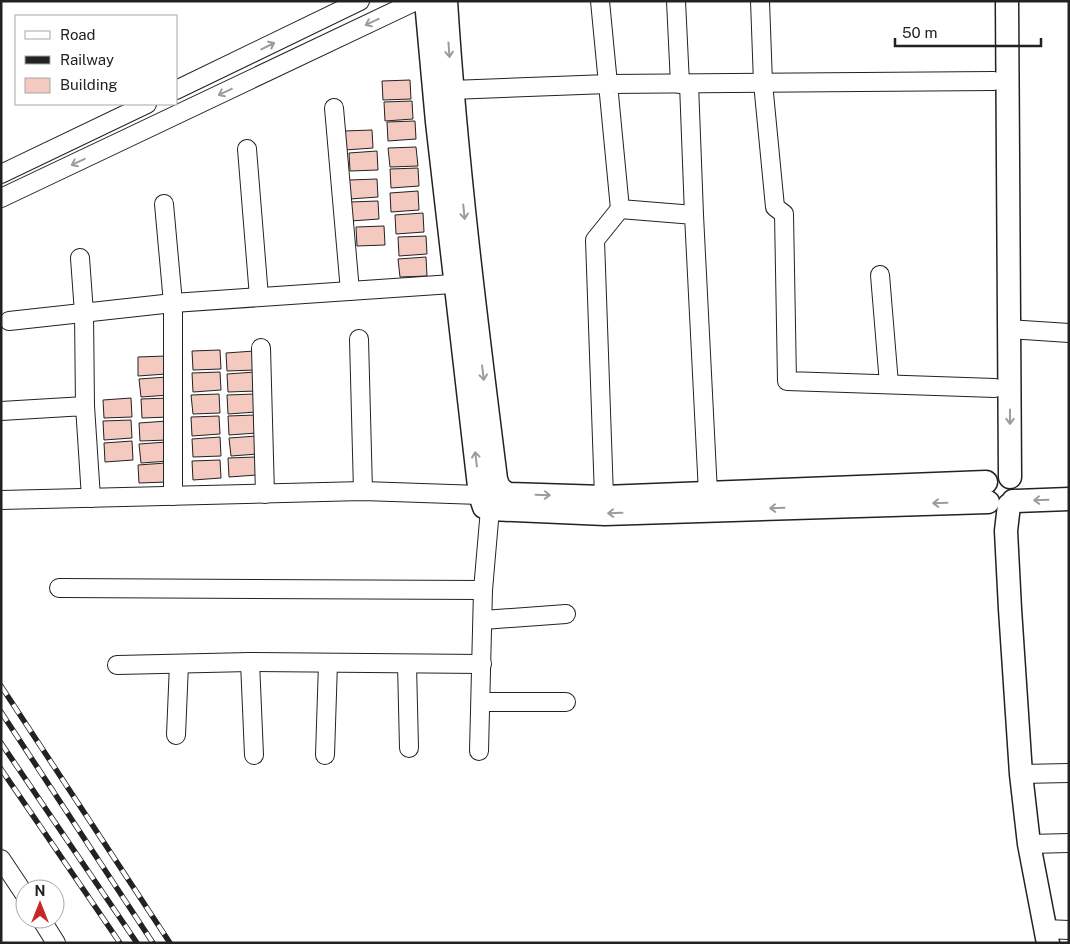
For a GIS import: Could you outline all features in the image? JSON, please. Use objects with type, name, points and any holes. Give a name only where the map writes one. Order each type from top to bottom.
[{"type":"street","points":[[178,89],[360,1]]},
{"type":"street","points":[[1,198],[416,1]]},
{"type":"street","points":[[426,1],[437,122],[464,284],[489,497],[483,590],[479,751]]},
{"type":"street","points":[[446,1],[464,284]]},
{"type":"street","points":[[600,1],[620,209],[595,240],[604,496]]},
{"type":"street","points":[[676,1],[685,84],[694,216],[708,493]]},
{"type":"street","points":[[760,1],[763,83],[775,207],[784,214],[787,381],[995,388]]},
{"type":"street","points":[[993,1],[995,388],[1021,774],[1029,844],[1047,936],[1069,930]]},
{"type":"street","points":[[1001,492],[1009,329],[1007,1]]},
{"type":"street","points":[[451,90],[608,84],[994,81]]},
{"type":"street","points":[[1,174],[145,105]]},
{"type":"street","points":[[334,108],[350,291]]},
{"type":"street","points":[[247,149],[259,297]]},
{"type":"street","points":[[164,204],[173,303],[173,496]]},
{"type":"street","points":[[620,209],[694,216]]},
{"type":"street","points":[[80,258],[84,313],[85,406],[91,498]]},
{"type":"street","points":[[880,275],[889,384]]},
{"type":"street","points":[[10,321],[173,303],[464,284]]},
{"type":"street","points":[[1009,329],[1069,332]]},
{"type":"street","points":[[359,340],[363,491]]},
{"type":"street","points":[[261,348],[265,494]]},
{"type":"street","points":[[1,411],[85,406]]},
{"type":"street","points":[[1,500],[363,491],[489,497],[605,514],[1001,492],[1069,484]]},
{"type":"street","points":[[489,497],[502,491],[509,494],[604,496],[708,493],[1001,492],[1069,500]]},
{"type":"street","points":[[60,588],[483,590]]},
{"type":"street","points":[[483,620],[566,614]]},
{"type":"street","points":[[117,665],[250,662],[482,664]]},
{"type":"street","points":[[250,662],[254,755]]},
{"type":"street","points":[[325,755],[328,663]]},
{"type":"street","points":[[176,735],[179,664]]},
{"type":"street","points":[[407,664],[409,748]]},
{"type":"street","points":[[481,702],[566,702]]},
{"type":"street","points":[[1021,774],[1069,773]]},
{"type":"street","points":[[1029,844],[1069,843]]},
{"type":"street","points":[[1,859],[15,880]]},
{"type":"street","points":[[47,929],[56,943]]},
{"type":"building","points":[[410,80],[411,99],[383,100],[382,81]]},
{"type":"building","points":[[412,101],[413,119],[385,121],[384,102]]},
{"type":"building","points":[[415,121],[416,139],[388,141],[387,122]]},
{"type":"building","points":[[372,130],[373,148],[345,150],[344,131]]},
{"type":"building","points":[[416,147],[418,166],[390,167],[388,148]]},
{"type":"building","points":[[377,151],[378,170],[350,171],[349,153]]},
{"type":"building","points":[[418,168],[419,186],[391,188],[390,169]]},
{"type":"building","points":[[377,179],[378,197],[350,199],[349,180]]},
{"type":"building","points":[[418,191],[419,210],[391,212],[390,193]]},
{"type":"building","points":[[378,201],[379,219],[351,221],[350,202]]},
{"type":"building","points":[[423,213],[424,232],[396,234],[395,215]]},
{"type":"building","points":[[384,226],[385,245],[357,246],[356,227]]},
{"type":"building","points":[[426,236],[427,254],[399,256],[398,237]]},
{"type":"building","points":[[426,257],[427,276],[400,277],[398,259]]},
{"type":"building","points":[[220,350],[221,369],[193,370],[192,351]]},
{"type":"building","points":[[254,351],[255,370],[227,371],[226,353]]},
{"type":"building","points":[[166,356],[166,374],[138,376],[138,357]]},
{"type":"building","points":[[220,372],[221,390],[193,392],[192,373]]},
{"type":"building","points":[[255,372],[256,391],[228,392],[227,374]]},
{"type":"building","points":[[167,377],[169,395],[141,397],[139,379]]},
{"type":"building","points":[[219,394],[220,413],[193,414],[191,395]]},
{"type":"building","points":[[255,394],[256,412],[228,414],[227,395]]},
{"type":"building","points":[[131,398],[132,417],[104,418],[103,400]]},
{"type":"building","points":[[169,398],[169,417],[142,418],[141,399]]},
{"type":"building","points":[[256,415],[257,433],[229,435],[228,416]]},
{"type":"building","points":[[219,416],[220,434],[192,436],[191,417]]},
{"type":"building","points":[[131,420],[132,438],[104,440],[103,421]]},
{"type":"building","points":[[167,421],[168,440],[140,441],[139,423]]},
{"type":"building","points":[[257,436],[258,454],[231,456],[229,438]]},
{"type":"building","points":[[220,437],[221,456],[193,457],[192,439]]},
{"type":"building","points":[[132,441],[133,460],[105,462],[104,443]]},
{"type":"building","points":[[167,442],[169,461],[141,463],[139,444]]},
{"type":"building","points":[[256,457],[257,475],[229,477],[228,458]]},
{"type":"building","points":[[220,460],[221,478],[193,480],[192,461]]},
{"type":"building","points":[[166,463],[167,482],[139,483],[138,465]]},
{"type":"railway","points":[[1,686],[170,943]]},
{"type":"railway","points":[[1,712],[153,943]]},
{"type":"railway","points":[[1,743],[137,943]]},
{"type":"railway","points":[[1,769],[120,943]]}]
